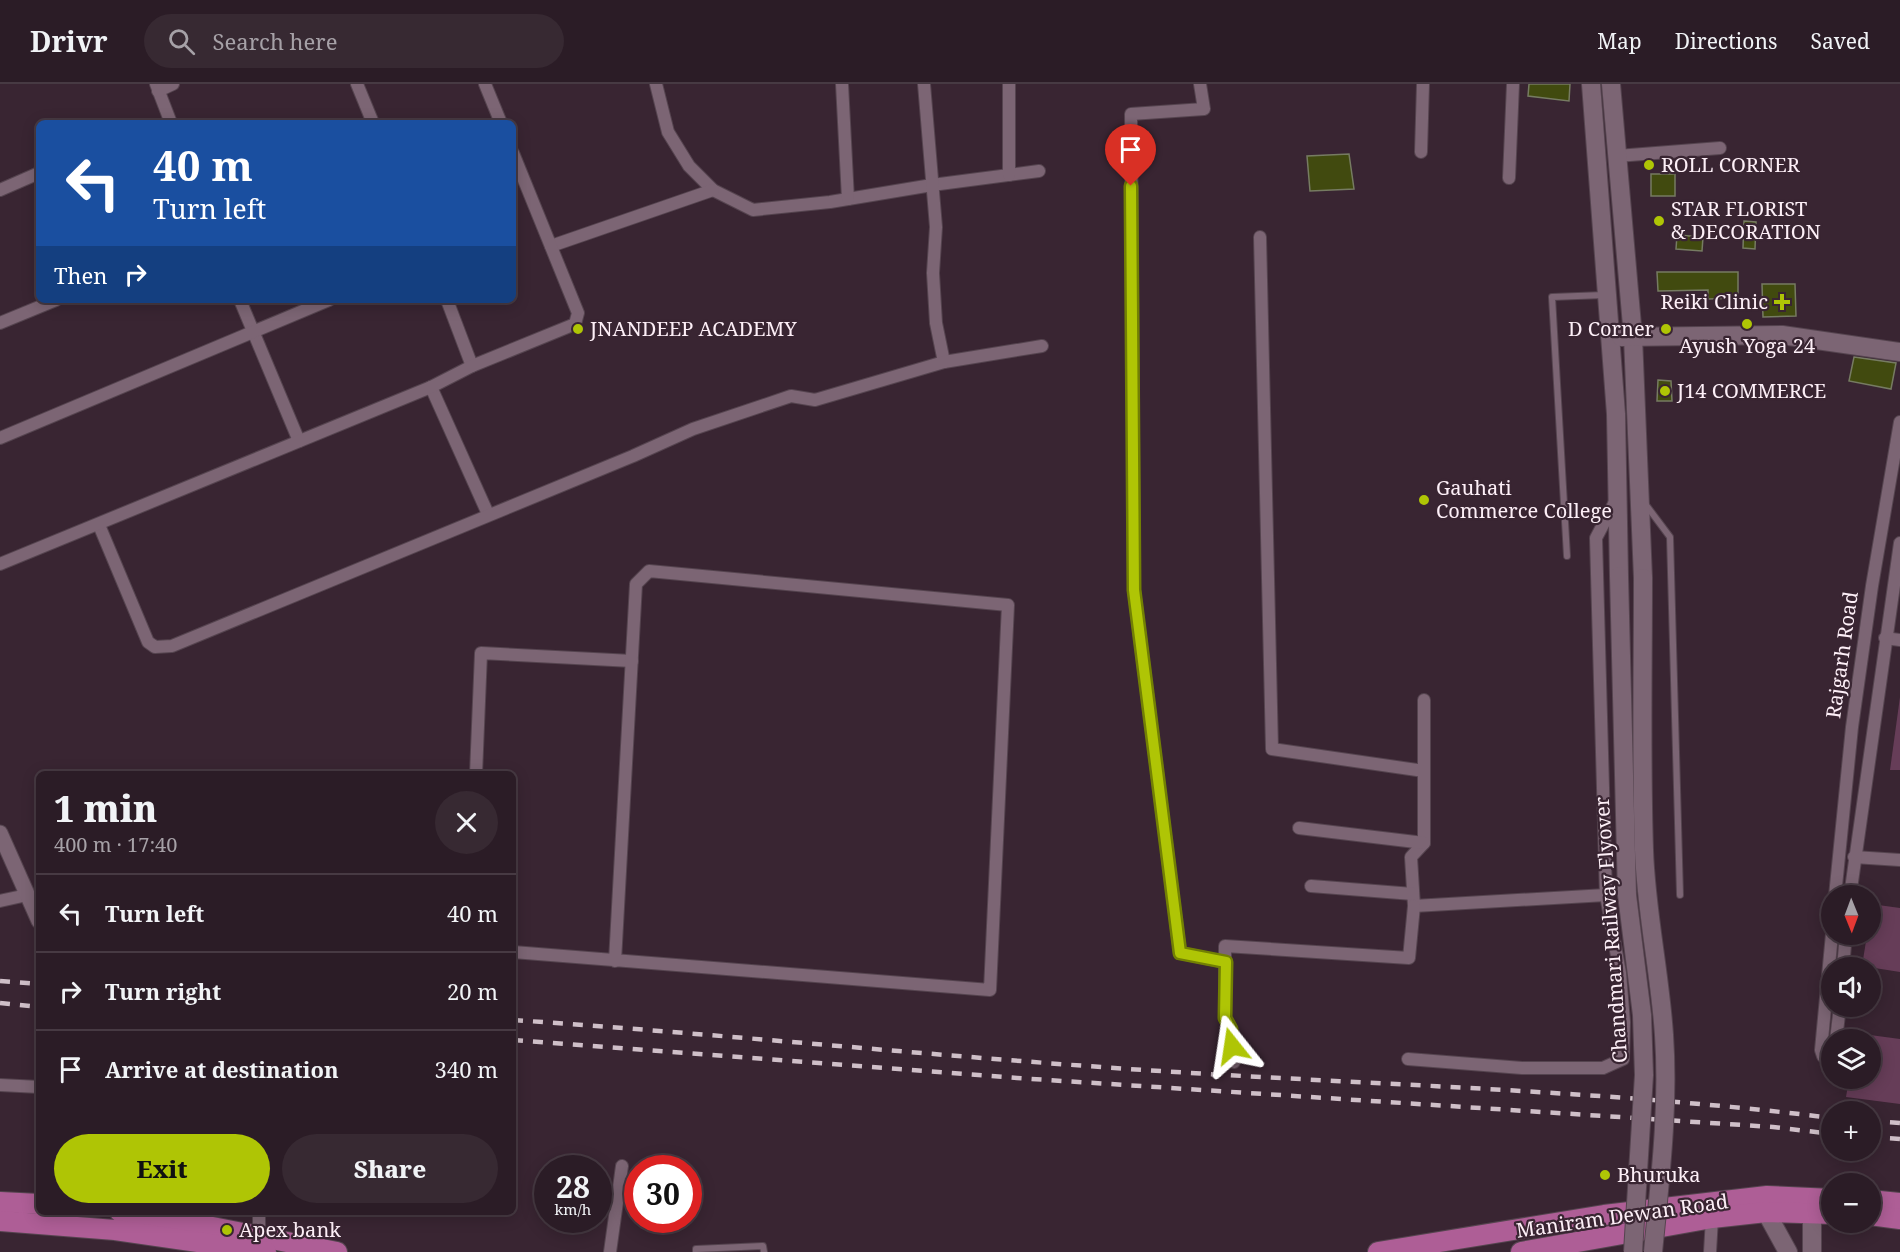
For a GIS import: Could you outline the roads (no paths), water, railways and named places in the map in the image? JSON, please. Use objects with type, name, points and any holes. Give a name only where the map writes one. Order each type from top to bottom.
[{"type":"main road","name":"Chandmari Railway Flyover","points":[[1591,84],[1608,295],[1617,448],[1627,895],[1642,1015],[1644,1075],[1633,1252]]},
{"type":"main road","name":"Chandmari Railway Flyover","points":[[1611,84],[1633,337],[1638,447],[1643,578],[1644,849],[1647,900],[1664,1035],[1662,1155],[1653,1252]]},
{"type":"main road","points":[[1611,337],[1782,335],[1900,352]]},
{"type":"main road","points":[[1617,448],[1638,447]]},
{"type":"main road","points":[[1881,1201],[1900,1203]]},
{"type":"main road","points":[[0,1202],[36,1204]]},
{"type":"main road","points":[[1766,1204],[1788,1252]]},
{"type":"main road","name":"Maniram Dewan Road","points":[[1378,1252],[1450,1247],[1604,1215],[1766,1204],[1818,1204]]},
{"type":"main road","name":"Maniram Dewan Road","points":[[1521,1252],[1713,1218],[1766,1204]]},
{"type":"main road","points":[[1812,1252],[1818,1204]]},
{"type":"main road","points":[[1881,1216],[1900,1219]]},
{"type":"main road","points":[[117,1218],[170,1242],[338,1252]]},
{"type":"main road","points":[[0,1221],[117,1218],[261,1247]]},
{"type":"street","points":[[166,120],[157,87],[173,84]]},
{"type":"street","points":[[357,84],[372,120]]},
{"type":"street","points":[[485,84],[500,120]]},
{"type":"street","points":[[656,84],[668,132],[689,166],[713,190],[753,210],[848,199],[932,184],[1039,171]]},
{"type":"street","points":[[842,84],[848,199]]},
{"type":"street","points":[[924,84],[936,227],[933,273],[936,323],[944,362]]},
{"type":"street","points":[[1009,84],[1010,175]]},
{"type":"street","points":[[1200,84],[1204,109],[1131,114],[1134,590],[1180,953],[1226,962]]},
{"type":"street","points":[[1421,152],[1423,84]]},
{"type":"street","points":[[1509,178],[1513,84]]},
{"type":"street","points":[[1617,156],[1720,148]]},
{"type":"street","points":[[0,564],[431,387],[472,366],[575,324],[578,313],[516,160]]},
{"type":"street","points":[[0,190],[36,174]]},
{"type":"street","points":[[551,246],[713,190]]},
{"type":"street","points":[[1260,237],[1272,749],[1424,771]]},
{"type":"street","points":[[0,323],[49,303]]},
{"type":"street","points":[[241,303],[299,441]]},
{"type":"street","points":[[0,438],[322,303]]},
{"type":"street","points":[[448,303],[472,366]]},
{"type":"street","points":[[99,525],[148,642],[155,647],[172,646],[633,456],[693,429],[791,396],[815,400],[944,362],[1042,346]]},
{"type":"street","points":[[431,387],[488,514]]},
{"type":"street","name":"Rajgarh Road","points":[[1836,885],[1852,727],[1872,586],[1900,423]]},
{"type":"street","points":[[1408,1059],[1522,1068],[1603,1068],[1623,1059],[1624,1022],[1620,973],[1606,895],[1596,538],[1618,496]]},
{"type":"street","name":"Rajgarh Road","points":[[1851,885],[1900,543]]},
{"type":"street","points":[[516,952],[990,990],[1008,605],[649,571],[636,584],[615,960]]},
{"type":"street","points":[[1885,638],[1900,640]]},
{"type":"street","points":[[476,771],[481,653],[632,661]]},
{"type":"street","points":[[1234,1062],[1231,1029],[1225,1018],[1225,946],[1409,958],[1413,900],[1411,857],[1424,843],[1424,700]]},
{"type":"street","points":[[1299,828],[1424,843]]},
{"type":"street","points":[[0,833],[36,914]]},
{"type":"street","points":[[1854,857],[1900,860]]},
{"type":"street","points":[[1311,886],[1413,900],[1606,895]]},
{"type":"street","points":[[0,901],[27,895]]},
{"type":"street","points":[[1823,1029],[1831,945]]},
{"type":"street","points":[[0,1085],[36,1087]]},
{"type":"street","points":[[610,1252],[622,1166]]},
{"type":"street","points":[[259,1215],[261,1247]]},
{"type":"street","points":[[1710,1252],[1713,1218]]},
{"type":"lane","points":[[1568,556],[1552,297],[1608,295]]},
{"type":"lane","points":[[1640,498],[1670,537],[1680,895]]},
{"type":"lane","points":[[696,1252],[696,1249],[764,1246],[764,1252]]},
{"type":"railway","points":[[0,981],[36,984]]},
{"type":"railway","points":[[0,1003],[36,1007]]},
{"type":"railway","points":[[516,1020],[1129,1069],[1657,1100],[1821,1117]]},
{"type":"railway","points":[[516,1040],[1017,1078],[1773,1127],[1821,1133]]},
{"type":"railway","points":[[1881,1122],[1900,1123]]},
{"type":"railway","points":[[1881,1138],[1900,1139]]},
{"type":"place","name":"ROLL CORNER","points":[[1649,165]]},
{"type":"place","name":"STAR FLORIST & DECORATION","points":[[1659,221]]},
{"type":"place","name":"Reiki Clinic","points":[[1782,302]]},
{"type":"place","name":"Ayush Yoga 24","points":[[1747,324]]},
{"type":"place","name":"JNANDEEP ACADEMY","points":[[578,329]]},
{"type":"place","name":"D Corner","points":[[1666,329]]},
{"type":"place","name":"J14 COMMERCE","points":[[1665,391]]},
{"type":"place","name":"Gauhati Commerce College","points":[[1424,500]]},
{"type":"place","name":"Bhuruka","points":[[1605,1175]]},
{"type":"place","name":"Apex bank","points":[[227,1230]]}]
